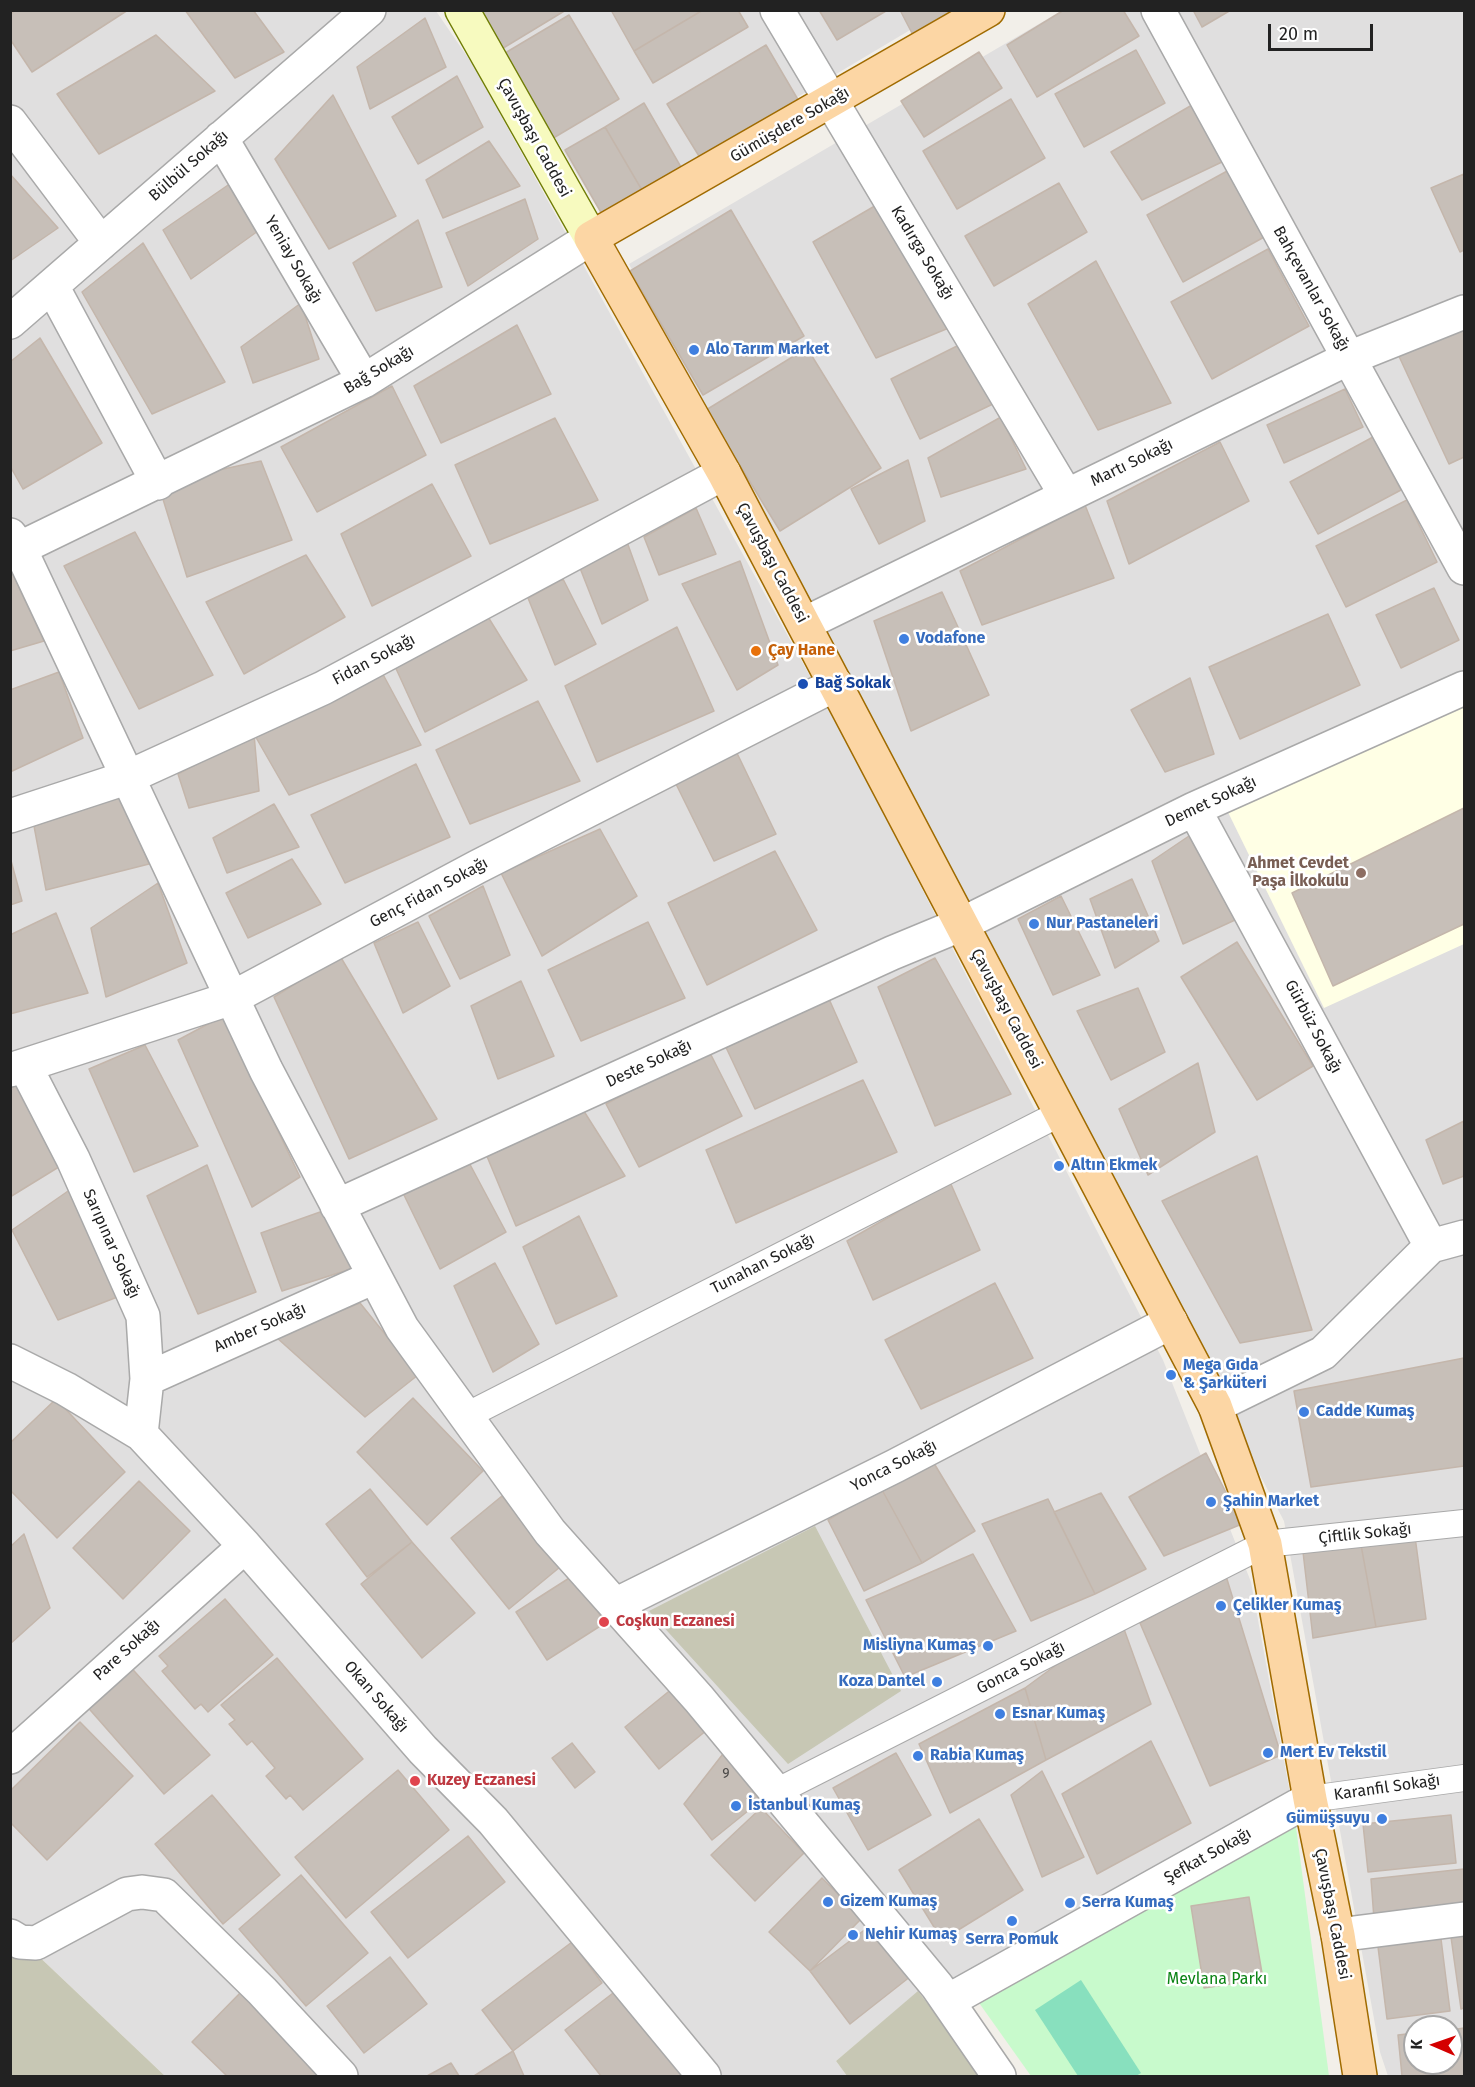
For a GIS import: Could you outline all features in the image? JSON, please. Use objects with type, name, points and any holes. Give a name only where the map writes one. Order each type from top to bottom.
[{"type":"main road","name":"Çavuşbaşı Caddesi","points":[[462,10],[724,473],[1215,1406],[1265,1544],[1310,1799],[1338,1935],[1360,2076]]},
{"type":"main road","name":"Gümüşdere Sokağı","points":[[591,238],[832,102],[988,10]]},
{"type":"street","name":"Bülbül Sokağı","points":[[10,322],[369,10]]},
{"type":"street","name":"Kadırga Sokağı","points":[[777,10],[1066,495]]},
{"type":"street","name":"Bahçevanlar Sokağı","points":[[1158,10],[1464,568]]},
{"type":"street","points":[[10,122],[101,243]]},
{"type":"street","name":"Yeniay Sokağı","points":[[221,138],[364,381]]},
{"type":"street","name":"Bağ Sokağı","points":[[14,546],[158,483],[364,381],[591,238]]},
{"type":"street","points":[[52,286],[158,483]]},
{"type":"street","name":"Martı Sokağı","points":[[804,624],[1349,358],[1464,312]]},
{"type":"street","name":"Fidan Sokağı","points":[[10,816],[126,778],[323,688],[724,473]]},
{"type":"street","points":[[14,546],[266,1070],[402,1328],[550,1532],[776,1792],[948,2001],[999,2076]]},
{"type":"street","name":"Genç Fidan Sokağı","points":[[18,1068],[232,998],[477,867],[836,684]]},
{"type":"street","name":"Demet Sokağı","points":[[962,924],[1194,809],[1464,688]]},
{"type":"street","name":"Gürbüz Sokağı","points":[[1194,809],[1431,1246]]},
{"type":"street","name":"Deste Sokağı","points":[[337,1206],[892,952],[962,924]]},
{"type":"street","name":"Sarıpınar Sokağı","points":[[18,1068],[73,1159],[143,1316],[147,1379],[141,1434]]},
{"type":"street","name":"Tunahan Sokağı","points":[[466,1416],[1061,1113]]},
{"type":"street","points":[[1215,1406],[1323,1353],[1431,1246],[1464,1237]]},
{"type":"street","name":"Amber Sokağı","points":[[147,1379],[374,1277]]},
{"type":"street","name":"Yonca Sokağı","points":[[615,1605],[895,1466],[1171,1322]]},
{"type":"street","name":"Okan Sokağı","points":[[10,1361],[66,1389],[141,1434],[245,1545],[423,1750],[493,1821],[704,2076]]},
{"type":"street","name":"Çiftlik Sokağı","points":[[1265,1544],[1464,1523]]},
{"type":"street","name":"Gonca Sokağı","points":[[776,1792],[1265,1544]]},
{"type":"street","name":"Pare Sokağı","points":[[10,1757],[245,1545]]},
{"type":"street","name":"Karanfil Sokağı","points":[[1310,1799],[1464,1778]]},
{"type":"street","name":"Şefkat Sokağı","points":[[948,2001],[1310,1799]]},
{"type":"street","points":[[10,1936],[20,1942],[36,1943],[127,1894],[141,1892],[164,1895],[262,1991],[340,2076]]},
{"type":"street","points":[[1338,1935],[1464,1919]]},
{"type":"shaded area","points":[[10,11],[436,11],[473,65],[853,754],[1163,1360],[1251,1582],[1296,1826],[977,2000],[918,1992],[836,2061],[847,2076],[165,2076],[11,1930]]},
{"type":"shaded area","points":[[479,11],[942,11],[601,214]]},
{"type":"shaded area","points":[[1061,11],[1464,11],[1464,2076],[1388,2076],[1380,2052],[1284,1521],[629,264]]},
{"type":"shaded area","name":"Ahmet Cevdet Paşa İlkokulu","points":[[1464,694],[1464,944],[1324,1008],[1223,802]]},
{"type":"shaded area","points":[[815,1526],[901,1691],[788,1764],[649,1611]]},
{"type":"shaded area","points":[[11,1930],[165,2076],[11,2076]]},
{"type":"shaded area","points":[[918,1991],[983,2076],[847,2076],[836,2061]]},
{"type":"green space","name":"Mevlana Parkı","points":[[1296,1827],[1329,2076],[1031,2076],[977,2000]]},
{"type":"green space","points":[[1081,1980],[1141,2073],[1136,2076],[1078,2076],[1035,2010]]},
{"type":"building","points":[[15,10],[128,10],[32,72],[10,39],[10,15]]},
{"type":"building","points":[[185,10],[253,10],[284,52],[235,78]]},
{"type":"building","points":[[477,10],[566,10],[500,50]]},
{"type":"building","points":[[611,10],[703,10],[634,51]]},
{"type":"building","points":[[703,10],[738,10],[748,27],[653,83],[634,51]]},
{"type":"building","points":[[819,10],[885,10],[886,11],[837,40]]},
{"type":"building","points":[[900,10],[951,10],[955,17],[915,39]]},
{"type":"building","points":[[1064,10],[1123,10],[1139,36],[1037,97],[1007,45]]},
{"type":"building","points":[[1193,10],[1231,10],[1202,27]]},
{"type":"building","points":[[569,15],[619,99],[550,140],[500,56]]},
{"type":"building","points":[[425,18],[446,67],[370,109],[357,67]]},
{"type":"building","points":[[156,35],[215,91],[99,154],[57,94]]},
{"type":"building","points":[[766,45],[800,103],[702,161],[667,104]]},
{"type":"building","points":[[1136,50],[1165,103],[1084,147],[1055,94]]},
{"type":"building","points":[[979,52],[1002,88],[924,137],[901,101]]},
{"type":"building","points":[[457,76],[483,127],[418,164],[392,117]]},
{"type":"building","points":[[333,95],[396,216],[329,249],[275,159]]},
{"type":"building","points":[[1011,99],[1045,158],[957,209],[923,151]]},
{"type":"building","points":[[644,103],[685,174],[646,197],[605,127]]},
{"type":"building","points":[[1192,105],[1224,161],[1142,200],[1111,152]]},
{"type":"building","points":[[605,127],[646,197],[606,221],[565,150]]},
{"type":"building","points":[[489,141],[520,186],[443,218],[426,180]]},
{"type":"building","points":[[1229,170],[1266,236],[1183,282],[1147,215]]},
{"type":"building","points":[[10,174],[58,228],[10,261]]},
{"type":"building","points":[[1464,174],[1464,250],[1460,252],[1431,188]]},
{"type":"building","points":[[231,183],[258,231],[191,279],[163,230]]},
{"type":"building","points":[[1059,183],[1087,232],[994,286],[965,236]]},
{"type":"building","points":[[525,199],[538,239],[468,286],[446,233]]},
{"type":"building","points":[[885,200],[956,325],[876,358],[813,242]]},
{"type":"building","points":[[731,210],[804,336],[703,395],[630,271]]},
{"type":"building","points":[[418,220],[442,287],[376,311],[353,263]]},
{"type":"building","points":[[143,243],[225,382],[152,414],[82,292]]},
{"type":"building","points":[[1268,249],[1309,326],[1212,379],[1171,302]]},
{"type":"building","points":[[1096,261],[1171,403],[1098,430],[1028,304]]},
{"type":"building","points":[[301,303],[319,359],[253,383],[241,347]]},
{"type":"building","points":[[1464,320],[1464,457],[1449,464],[1397,352]]},
{"type":"building","points":[[517,325],[551,394],[441,443],[414,386]]},
{"type":"building","points":[[40,338],[102,443],[23,489],[10,466],[10,362]]},
{"type":"building","points":[[963,343],[995,403],[920,439],[891,379]]},
{"type":"building","points":[[807,348],[881,468],[780,531],[706,410]]},
{"type":"building","points":[[392,386],[426,455],[317,512],[281,447]]},
{"type":"building","points":[[1345,389],[1363,427],[1284,463],[1267,425]]},
{"type":"building","points":[[1001,417],[1026,469],[941,497],[928,458]]},
{"type":"building","points":[[555,418],[598,500],[490,544],[455,465]]},
{"type":"building","points":[[1373,437],[1401,490],[1318,534],[1290,482]]},
{"type":"building","points":[[1220,442],[1249,501],[1129,564],[1107,501]]},
{"type":"building","points":[[908,460],[925,521],[879,544],[851,489]]},
{"type":"building","points":[[261,461],[292,540],[187,577],[158,483]]},
{"type":"building","points":[[432,484],[471,556],[372,606],[341,534]]},
{"type":"building","points":[[1407,500],[1437,562],[1346,607],[1316,546]]},
{"type":"building","points":[[1085,505],[1114,578],[982,625],[960,571]]},
{"type":"building","points":[[696,508],[716,554],[659,575],[644,537]]},
{"type":"building","points":[[135,532],[213,675],[139,709],[64,566]]},
{"type":"building","points":[[627,542],[648,600],[602,624],[580,568]]},
{"type":"building","points":[[306,555],[345,617],[244,674],[206,602]]},
{"type":"building","points":[[740,561],[778,665],[737,690],[682,584]]},
{"type":"building","points":[[10,568],[44,641],[10,651]]},
{"type":"building","points":[[563,579],[596,644],[555,665],[528,598]]},
{"type":"building","points":[[1434,588],[1459,640],[1401,668],[1376,615]]},
{"type":"building","points":[[942,592],[989,695],[911,731],[874,621]]},
{"type":"building","points":[[485,612],[527,680],[425,732],[393,662]]},
{"type":"building","points":[[1328,614],[1360,685],[1240,739],[1209,667]]},
{"type":"building","points":[[677,627],[714,711],[597,762],[565,686]]},
{"type":"building","points":[[379,667],[421,745],[289,795],[254,734]]},
{"type":"building","points":[[59,672],[83,738],[10,772],[10,690]]},
{"type":"building","points":[[1190,678],[1214,754],[1165,772],[1131,710]]},
{"type":"building","points":[[538,701],[580,781],[470,824],[436,750]]},
{"type":"building","points":[[254,734],[259,791],[189,808],[178,774]]},
{"type":"building","points":[[735,749],[776,834],[714,861],[675,782]]},
{"type":"building","points":[[416,764],[450,837],[345,883],[311,815]]},
{"type":"building","points":[[121,797],[149,864],[46,890],[34,826]]},
{"type":"building","points":[[274,804],[299,847],[227,873],[213,838]]},
{"type":"building","points":[[1464,808],[1464,924],[1333,986],[1292,893]]},
{"type":"building","points":[[600,829],[637,896],[542,956],[501,873]]},
{"type":"building","points":[[1189,836],[1235,920],[1183,944],[1152,861]]},
{"type":"building","points":[[775,851],[817,930],[707,985],[668,903]]},
{"type":"building","points":[[10,857],[22,901],[10,905]]},
{"type":"building","points":[[292,859],[321,904],[248,938],[226,893]]},
{"type":"building","points":[[1132,879],[1159,941],[1115,968],[1090,899]]},
{"type":"building","points":[[158,883],[187,963],[106,997],[91,928]]},
{"type":"building","points":[[483,886],[510,955],[460,979],[429,916]]},
{"type":"building","points":[[1061,896],[1100,975],[1053,995],[1018,919]]},
{"type":"building","points":[[56,913],[88,993],[10,1014],[10,935]]},
{"type":"building","points":[[418,922],[450,986],[403,1013],[374,943]]},
{"type":"building","points":[[648,922],[685,998],[581,1041],[548,970]]},
{"type":"building","points":[[1237,942],[1313,1066],[1257,1100],[1181,977]]},
{"type":"building","points":[[340,956],[437,1119],[349,1159],[274,997]]},
{"type":"building","points":[[935,958],[1011,1094],[935,1126],[878,987]]},
{"type":"building","points":[[521,981],[554,1056],[498,1079],[471,1006]]},
{"type":"building","points":[[1138,988],[1165,1052],[1111,1080],[1077,1011]]},
{"type":"building","points":[[825,990],[857,1062],[755,1109],[723,1041]]},
{"type":"building","points":[[223,1016],[300,1177],[252,1207],[178,1040]]},
{"type":"building","points":[[145,1045],[198,1146],[134,1172],[89,1069]]},
{"type":"building","points":[[708,1049],[742,1116],[639,1167],[606,1104]]},
{"type":"building","points":[[1198,1063],[1215,1132],[1148,1175],[1119,1109]]},
{"type":"building","points":[[10,1074],[62,1165],[10,1197]]},
{"type":"building","points":[[863,1080],[897,1152],[736,1223],[706,1150]]},
{"type":"building","points":[[580,1105],[625,1176],[516,1226],[486,1154]]},
{"type":"building","points":[[1464,1121],[1464,1176],[1443,1184],[1426,1140]]},
{"type":"building","points":[[1257,1156],[1312,1330],[1240,1343],[1162,1201]]},
{"type":"building","points":[[466,1157],[506,1232],[440,1269],[403,1193]]},
{"type":"building","points":[[207,1165],[256,1292],[198,1314],[147,1196]]},
{"type":"building","points":[[950,1182],[980,1250],[873,1300],[847,1241]]},
{"type":"building","points":[[71,1189],[120,1296],[58,1320],[12,1230]]},
{"type":"building","points":[[337,1206],[354,1268],[282,1291],[261,1233]]},
{"type":"building","points":[[579,1216],[617,1296],[556,1324],[523,1247]]},
{"type":"building","points":[[495,1263],[539,1344],[493,1372],[454,1286]]},
{"type":"building","points":[[995,1283],[1033,1358],[921,1409],[885,1340]]},
{"type":"building","points":[[360,1303],[418,1375],[365,1417],[276,1337]]},
{"type":"building","points":[[1464,1358],[1464,1466],[1311,1487],[1294,1391]]},
{"type":"building","points":[[413,1398],[483,1471],[427,1525],[357,1452]]},
{"type":"building","points":[[56,1399],[125,1472],[57,1538],[10,1490],[10,1443]]},
{"type":"building","points":[[1206,1453],[1242,1524],[1164,1556],[1129,1497]]},
{"type":"building","points":[[932,1460],[975,1531],[922,1563],[881,1488]]},
{"type":"building","points":[[139,1481],[190,1531],[123,1599],[73,1548]]},
{"type":"building","points":[[881,1488],[922,1563],[864,1591],[828,1520]]},
{"type":"building","points":[[370,1489],[412,1542],[367,1577],[326,1524]]},
{"type":"building","points":[[1101,1493],[1146,1569],[1095,1594],[1054,1512]]},
{"type":"building","points":[[502,1496],[560,1567],[509,1609],[451,1538]]},
{"type":"building","points":[[1048,1499],[1095,1594],[1031,1621],[982,1524]]},
{"type":"building","points":[[1414,1529],[1426,1619],[1376,1627],[1359,1534]]},
{"type":"building","points":[[24,1534],[50,1608],[10,1644],[10,1547]]},
{"type":"building","points":[[1359,1534],[1376,1627],[1313,1638],[1303,1552]]},
{"type":"building","points":[[412,1542],[475,1613],[422,1658],[361,1584]]},
{"type":"building","points":[[973,1554],[1016,1631],[905,1677],[866,1600]]},
{"type":"building","points":[[574,1575],[605,1623],[547,1660],[516,1612]]},
{"type":"building","points":[[1226,1576],[1281,1755],[1210,1786],[1140,1623]]},
{"type":"building","points":[[225,1599],[273,1655],[208,1712],[201,1704],[195,1709],[162,1671],[168,1666],[159,1656]]},
{"type":"building","points":[[1120,1618],[1151,1704],[1046,1760],[1025,1688]]},
{"type":"building","points":[[277,1658],[363,1759],[303,1810],[290,1795],[286,1799],[266,1776],[275,1768],[252,1741],[247,1745],[229,1724],[235,1720],[221,1705]]},
{"type":"building","points":[[126,1662],[210,1755],[164,1794],[84,1703]]},
{"type":"building","points":[[673,1688],[707,1730],[659,1769],[625,1727]]},
{"type":"building","points":[[1025,1688],[1046,1760],[950,1813],[919,1744]]},
{"type":"building","points":[[80,1722],[133,1776],[47,1860],[10,1822],[10,1791]]},
{"type":"building","points":[[1151,1741],[1191,1823],[1097,1874],[1062,1794]]},
{"type":"building","points":[[572,1743],[595,1772],[575,1788],[552,1758]]},
{"type":"building","points":[[726,1750],[764,1798],[712,1840],[684,1804]]},
{"type":"building","points":[[896,1753],[931,1815],[868,1850],[833,1788]]},
{"type":"building","points":[[398,1770],[449,1830],[346,1918],[295,1857]]},
{"type":"building","points":[[1042,1771],[1084,1857],[1042,1877],[1011,1795]]},
{"type":"building","points":[[212,1795],[280,1875],[223,1924],[155,1844]]},
{"type":"building","points":[[761,1808],[804,1853],[755,1901],[711,1855]]},
{"type":"building","points":[[1451,1815],[1456,1863],[1368,1872],[1363,1824]]},
{"type":"building","points":[[979,1819],[1023,1890],[942,1940],[899,1870]]},
{"type":"building","points":[[468,1836],[505,1882],[408,1958],[371,1912]]},
{"type":"building","points":[[1464,1869],[1464,1910],[1374,1919],[1371,1879]]},
{"type":"building","points":[[301,1875],[368,1953],[306,2006],[239,1929]]},
{"type":"building","points":[[822,1878],[862,1918],[810,1971],[769,1932]]},
{"type":"building","points":[[1249,1897],[1263,1979],[1204,1988],[1191,1906]]},
{"type":"building","points":[[871,1925],[911,1976],[850,2024],[810,1971]]},
{"type":"building","points":[[1440,1931],[1450,2011],[1403,2015],[1403,2017],[1387,2019],[1377,1939]]},
{"type":"building","points":[[1464,1935],[1464,2008],[1461,2009],[1451,1937]]},
{"type":"building","points":[[572,1942],[602,1983],[513,2051],[482,2010]]},
{"type":"building","points":[[390,1957],[427,2004],[364,2053],[327,2006]]},
{"type":"building","points":[[243,1990],[331,2076],[227,2076],[192,2042]]},
{"type":"building","points":[[617,1990],[683,2076],[601,2076],[565,2030]]},
{"type":"building","points":[[1463,2028],[1464,2076],[1402,2076],[1398,2035],[1403,2034],[1403,2075],[1463,2075]]},
{"type":"building","points":[[513,2051],[524,2076],[474,2076]]},
{"type":"building","points":[[451,2063],[459,2076],[427,2076]]},
{"type":"place","name":"Alo Tarım Market","points":[[694,350]]},
{"type":"place","name":"Vodafone","points":[[904,639]]},
{"type":"place","name":"Çay Hane","points":[[756,651]]},
{"type":"place","name":"Bağ Sokak","points":[[803,684]]},
{"type":"place","name":"Ahmet Cevdet Paşa İlkokulu","points":[[1361,873]]},
{"type":"place","name":"Nur Pastaneleri","points":[[1034,924]]},
{"type":"place","name":"Altın Ekmek","points":[[1059,1166]]},
{"type":"place","name":"Mega Gıda & Şarküteri","points":[[1171,1375]]},
{"type":"place","name":"Cadde Kumaş","points":[[1304,1412]]},
{"type":"place","name":"Şahin Market","points":[[1211,1502]]},
{"type":"place","name":"Çelikler Kumaş","points":[[1221,1606]]},
{"type":"place","name":"Coşkun Eczanesi","points":[[604,1622]]},
{"type":"place","name":"Misliyna Kumaş","points":[[988,1646]]},
{"type":"place","name":"Koza Dantel","points":[[937,1682]]},
{"type":"place","name":"Esnar Kumaş","points":[[1000,1714]]},
{"type":"place","name":"Mert Ev Tekstil","points":[[1268,1753]]},
{"type":"place","name":"Rabia Kumaş","points":[[918,1756]]},
{"type":"place","name":"Kuzey Eczanesi","points":[[415,1781]]},
{"type":"place","name":"İstanbul Kumaş","points":[[736,1806]]},
{"type":"place","name":"Gümüşsuyu","points":[[1382,1819]]},
{"type":"place","name":"Gizem Kumaş","points":[[828,1902]]},
{"type":"place","name":"Serra Kumaş","points":[[1070,1903]]},
{"type":"place","name":"Serra Pomuk","points":[[1012,1921]]},
{"type":"place","name":"Nehir Kumaş","points":[[853,1935]]}]
